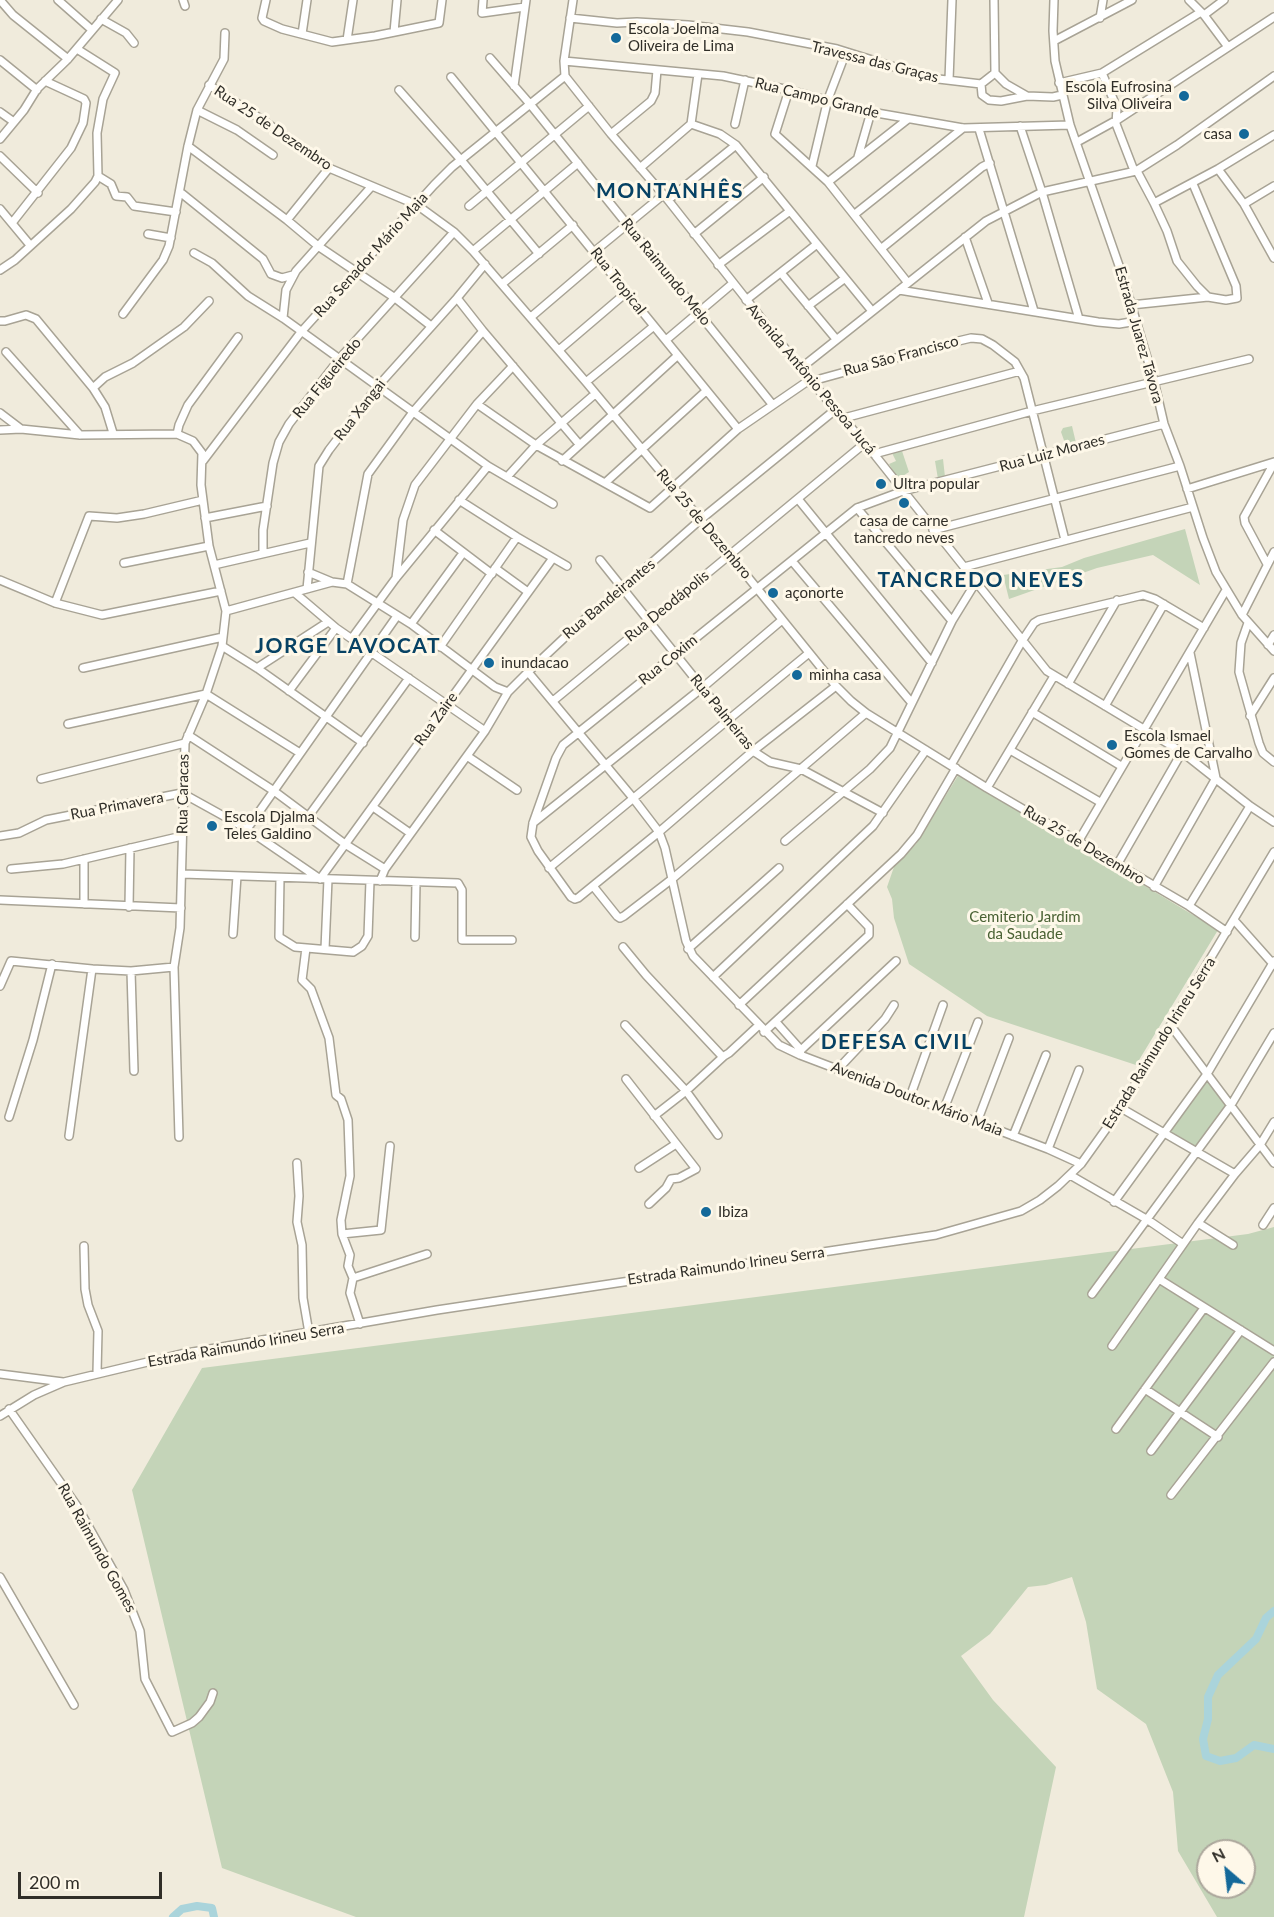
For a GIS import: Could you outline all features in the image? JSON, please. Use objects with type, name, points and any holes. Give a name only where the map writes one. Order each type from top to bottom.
[{"type":"street","points":[[0,0],[13,15],[68,59]]},
{"type":"street","points":[[58,0],[92,30]]},
{"type":"street","points":[[0,139],[37,90],[77,50],[118,0]]},
{"type":"street","points":[[266,0],[262,18],[268,23],[332,42],[425,28],[439,23],[442,0]]},
{"type":"street","points":[[302,34],[307,0]]},
{"type":"street","points":[[347,40],[353,0]]},
{"type":"street","points":[[394,32],[396,0]]},
{"type":"street","points":[[483,0],[482,13],[526,3],[514,86]]},
{"type":"street","points":[[565,76],[564,61],[573,0]]},
{"type":"street","points":[[949,81],[952,0]]},
{"type":"street","points":[[994,0],[995,73],[1006,84],[1027,96]]},
{"type":"street","name":"Estrada Juarez Távora","points":[[1054,0],[1054,41],[1062,95],[1070,125],[1137,321],[1164,424],[1208,553],[1226,590],[1242,615],[1274,651]]},
{"type":"street","points":[[1100,18],[1103,0]]},
{"type":"street","points":[[1054,41],[1132,0]]},
{"type":"street","points":[[1189,0],[1203,13],[1228,47]]},
{"type":"street","points":[[1059,83],[1102,73],[1224,0]]},
{"type":"street","points":[[1077,142],[1117,120],[1274,17]]},
{"type":"street","name":"Travessa das Graças","points":[[570,18],[617,23],[633,21],[688,25],[748,32],[846,52],[907,72],[949,81],[981,84]]},
{"type":"street","points":[[101,19],[126,33],[134,43]]},
{"type":"street","points":[[123,314],[164,260],[171,238],[197,110],[224,59],[225,33]]},
{"type":"street","points":[[0,270],[78,202],[98,176],[97,133],[103,99],[115,73],[77,50]]},
{"type":"street","points":[[812,166],[828,99],[846,52]]},
{"type":"street","name":"Rua Raimundo Melo","points":[[489,58],[628,223],[772,404]]},
{"type":"street","points":[[0,60],[37,90]]},
{"type":"street","name":"Rua Campo Grande","points":[[564,61],[745,80],[828,99],[871,112],[963,128],[1070,125]]},
{"type":"street","points":[[611,134],[651,101],[655,93],[657,70]]},
{"type":"street","points":[[995,73],[981,84],[982,95],[988,100],[1062,95]]},
{"type":"street","points":[[1102,73],[1117,108],[1117,126],[1133,168],[1154,203],[1167,231],[1174,256],[1208,297]]},
{"type":"street","points":[[640,168],[691,124],[698,74]]},
{"type":"street","name":"Rua Senador Mário Maia","points":[[203,461],[301,332],[443,176],[565,76]]},
{"type":"street","name":"Avenida Antônio Pessoa Jucá","points":[[565,76],[665,197],[810,380],[874,454],[1047,671],[1182,752],[1250,806],[1274,821]]},
{"type":"street","points":[[801,368],[986,221],[1042,192],[1136,171],[1177,145],[1274,76]]},
{"type":"street","name":"Rua Tropical","points":[[451,77],[738,429]]},
{"type":"street","points":[[735,124],[745,80]]},
{"type":"street","points":[[12,223],[38,193],[71,148],[83,123],[86,104],[82,97],[45,81]]},
{"type":"street","name":"Rua 25 de Dezembro","points":[[209,85],[329,168],[417,205],[454,232],[485,264],[586,382],[836,686],[866,713],[987,788],[1189,906],[1227,932]]},
{"type":"street","points":[[399,90],[487,190],[539,254]]},
{"type":"street","points":[[789,90],[775,134],[828,182],[908,283]]},
{"type":"street","points":[[469,207],[589,105]]},
{"type":"street","points":[[197,110],[237,130],[273,155]]},
{"type":"street","points":[[0,112],[14,122]]},
{"type":"street","points":[[858,157],[871,112]]},
{"type":"street","points":[[828,182],[908,118]]},
{"type":"street","points":[[691,124],[720,134],[736,145],[872,311]]},
{"type":"street","points":[[1020,126],[1079,319]]},
{"type":"street","points":[[855,214],[963,128]]},
{"type":"street","points":[[979,129],[1034,311]]},
{"type":"street","points":[[1154,203],[1218,170],[1274,135]]},
{"type":"street","points":[[595,251],[628,223],[736,145]]},
{"type":"street","points":[[188,146],[318,246],[431,326]]},
{"type":"street","points":[[0,156],[38,193]]},
{"type":"street","points":[[882,248],[982,167],[990,163]]},
{"type":"street","points":[[473,251],[578,164]]},
{"type":"street","points":[[287,220],[329,168]]},
{"type":"street","points":[[1218,170],[1244,204],[1274,258]]},
{"type":"street","points":[[98,176],[111,184],[116,196],[127,197],[134,206],[176,212]]},
{"type":"street","points":[[694,234],[764,177]]},
{"type":"street","points":[[1131,305],[1208,297],[1226,300],[1237,298],[1238,291],[1193,184]]},
{"type":"street","points":[[1244,204],[1274,186]]},
{"type":"street","points":[[283,318],[286,290],[293,275],[371,187]]},
{"type":"street","points":[[180,192],[265,261],[271,274],[282,278],[293,275]]},
{"type":"street","points":[[0,209],[29,246]]},
{"type":"street","points":[[718,265],[790,211]]},
{"type":"street","points":[[502,284],[573,225]]},
{"type":"street","name":"Rua Figueiredo","points":[[263,553],[273,463],[279,442],[289,424],[340,358],[454,232]]},
{"type":"street","points":[[148,234],[171,238]]},
{"type":"street","points":[[965,237],[988,303]]},
{"type":"street","points":[[746,300],[817,244]]},
{"type":"street","points":[[194,253],[217,268],[248,296],[340,358],[488,466],[553,504]]},
{"type":"street","points":[[531,317],[600,258]]},
{"type":"street","name":"Rua Xangai","points":[[307,589],[319,466],[378,386],[485,264]]},
{"type":"street","points":[[781,273],[836,339]]},
{"type":"street","points":[[282,278],[286,290]]},
{"type":"street","points":[[808,306],[844,279]]},
{"type":"street","points":[[666,340],[732,284]]},
{"type":"street","points":[[898,290],[1079,319],[1119,324],[1137,321]]},
{"type":"street","points":[[559,350],[627,292]]},
{"type":"street","points":[[457,298],[579,444]]},
{"type":"street","points":[[93,388],[113,372],[133,363],[184,327],[209,301]]},
{"type":"street","points":[[0,321],[26,315],[36,319],[93,388],[105,407],[113,434]]},
{"type":"street","points":[[586,382],[654,326]]},
{"type":"street","points":[[347,584],[368,474],[413,412],[483,331]]},
{"type":"street","points":[[177,434],[188,405],[238,337]]},
{"type":"street","name":"Rua São Francisco","points":[[606,482],[650,508],[738,429],[810,380],[971,338],[982,339],[1015,363],[1020,371],[1065,540]]},
{"type":"street","points":[[6,352],[80,435]]},
{"type":"street","points":[[562,461],[677,356]]},
{"type":"street","points":[[874,454],[1032,411],[1249,359]]},
{"type":"street","points":[[396,578],[403,520],[415,485],[477,404],[513,366]]},
{"type":"street","points":[[844,418],[1020,371]]},
{"type":"street","points":[[477,404],[562,461],[606,482],[706,391]]},
{"type":"street","points":[[507,477],[536,445],[595,394]]},
{"type":"street","name":"Rua Bandeirantes","points":[[380,881],[385,869],[410,833],[485,731],[508,692],[580,623],[700,520],[835,410]]},
{"type":"street","points":[[0,413],[21,429]]},
{"type":"street","name":"Rua Luiz Moraes","points":[[757,588],[857,508],[903,491],[1164,424]]},
{"type":"street","points":[[0,430],[21,429],[80,435],[177,434],[195,444],[202,453],[203,461]]},
{"type":"street","name":"Rua Deodápolis","points":[[553,701],[865,443]]},
{"type":"street","name":"Rua Caracas","points":[[179,1137],[174,967],[180,928],[185,743],[206,694],[222,646],[226,611],[209,546],[201,485],[203,461]]},
{"type":"street","points":[[1187,489],[1274,463]]},
{"type":"street","points":[[1267,564],[1244,517],[1274,463]]},
{"type":"street","points":[[352,638],[396,578],[488,466]]},
{"type":"street","points":[[933,530],[1180,466]]},
{"type":"street","points":[[798,499],[824,534],[932,663]]},
{"type":"street","points":[[55,603],[88,517],[93,515],[117,519],[203,500]]},
{"type":"street","points":[[459,500],[567,566]]},
{"type":"street","points":[[205,518],[267,506]]},
{"type":"street","points":[[964,567],[1193,507]]},
{"type":"street","points":[[857,508],[952,621]]},
{"type":"street","points":[[434,530],[463,553],[528,592]]},
{"type":"street","points":[[440,647],[517,537]]},
{"type":"street","points":[[214,565],[310,543]]},
{"type":"street","points":[[124,563],[209,546]]},
{"type":"street","points":[[1242,615],[1274,552]]},
{"type":"street","points":[[411,624],[463,553]]},
{"type":"street","name":"Rua Zaire","points":[[324,879],[345,844],[553,558]]},
{"type":"street","name":"Rua Palmeiras","points":[[600,560],[753,751],[771,762],[801,769],[883,813]]},
{"type":"street","points":[[792,561],[911,702]]},
{"type":"street","points":[[308,572],[332,582],[347,584],[411,624],[495,687],[508,692]]},
{"type":"street","points":[[0,580],[55,603],[102,615],[221,591]]},
{"type":"street","points":[[226,611],[332,582]]},
{"type":"street","points":[[785,841],[882,757],[899,732],[911,702],[952,621],[976,582]]},
{"type":"street","name":"Rua Coxim","points":[[533,823],[559,750],[757,588]]},
{"type":"street","points":[[1078,842],[1226,590]]},
{"type":"street","points":[[295,593],[336,628],[485,731]]},
{"type":"street","points":[[739,1005],[890,866],[910,844],[1022,641],[1034,624],[1043,618],[1117,600],[1148,596],[1204,628]]},
{"type":"street","points":[[1068,684],[1117,600]]},
{"type":"street","points":[[1105,706],[1164,604]]},
{"type":"street","points":[[247,829],[397,616]]},
{"type":"street","points":[[782,620],[702,688],[533,823],[532,841],[549,867],[575,899],[659,832],[753,751],[836,686]]},
{"type":"street","points":[[257,668],[328,622]]},
{"type":"street","points":[[1248,623],[1243,633],[1239,664],[1250,716],[1263,753],[1274,762]]},
{"type":"street","points":[[289,691],[336,628]]},
{"type":"street","points":[[1268,645],[1274,635]]},
{"type":"street","points":[[83,668],[223,637]]},
{"type":"street","points":[[222,646],[363,743]]},
{"type":"street","points":[[1154,887],[1216,778],[1190,652]]},
{"type":"street","points":[[549,867],[809,653]]},
{"type":"street","name":"Avenida Doutor Mário Maia","points":[[528,672],[659,832],[688,949],[764,1032],[779,1045],[1048,1149],[1081,1164]]},
{"type":"street","points":[[987,788],[1054,676]]},
{"type":"street","points":[[308,817],[409,678]]},
{"type":"street","points":[[1250,716],[1274,678]]},
{"type":"street","points":[[68,724],[206,694],[300,753]]},
{"type":"street","points":[[1032,712],[1121,766]]},
{"type":"street","points":[[593,886],[620,918],[672,879],[866,713]]},
{"type":"street","points":[[188,735],[274,791],[345,844],[385,869]]},
{"type":"street","points":[[41,779],[185,743]]},
{"type":"street","points":[[713,977],[873,826],[926,750]]},
{"type":"street","points":[[1010,750],[1100,802]]},
{"type":"street","points":[[1117,865],[1182,752]]},
{"type":"street","points":[[467,756],[517,790]]},
{"type":"street","name":"Rua Primavera","points":[[0,836],[19,833],[46,820],[182,793],[247,829],[324,879]]},
{"type":"street","points":[[1189,906],[1250,806]]},
{"type":"street","points":[[373,807],[410,833]]},
{"type":"street","points":[[11,869],[63,864],[182,836]]},
{"type":"street","points":[[129,907],[130,848]]},
{"type":"street","name":"Estrada Raimundo Irineu Serra","points":[[0,1416],[34,1395],[64,1382],[181,1354],[530,1296],[936,1235],[998,1219],[1021,1210],[1040,1200],[1081,1164],[1121,1108],[1274,852]]},
{"type":"street","points":[[84,858],[84,904]]},
{"type":"street","points":[[688,949],[779,868]]},
{"type":"street","points":[[182,874],[458,884],[462,890],[462,940],[512,940]]},
{"type":"street","points":[[233,934],[237,876]]},
{"type":"street","points":[[280,878],[279,937],[295,947],[356,951],[362,946],[369,933],[370,881]]},
{"type":"street","points":[[324,879],[325,949]]},
{"type":"street","points":[[415,937],[416,882]]},
{"type":"street","points":[[0,900],[180,908]]},
{"type":"street","points":[[764,1032],[869,935],[871,931],[869,927],[847,904]]},
{"type":"street","points":[[1114,1202],[1207,1074],[1274,963],[1234,920]]},
{"type":"street","points":[[623,947],[711,1045],[724,1056]]},
{"type":"street","points":[[306,948],[302,980],[311,989],[328,1038],[336,1095],[341,1099],[348,1119],[350,1176],[341,1220],[342,1234],[350,1254],[348,1266],[353,1278],[350,1293],[360,1324]]},
{"type":"street","points":[[0,986],[11,961],[92,969],[131,970],[174,967]]},
{"type":"street","points":[[776,1022],[800,1053],[896,961]]},
{"type":"street","points":[[9,1117],[33,1040],[52,964]]},
{"type":"street","points":[[69,1136],[92,969]]},
{"type":"street","points":[[131,970],[134,1071]]},
{"type":"street","points":[[838,1069],[885,1019],[894,1005]]},
{"type":"street","points":[[909,1097],[943,1005]]},
{"type":"street","points":[[944,1109],[978,1022]]},
{"type":"street","points":[[625,1025],[686,1091],[718,1135]]},
{"type":"street","points":[[654,1116],[686,1091],[759,1025]]},
{"type":"street","points":[[1171,1026],[1274,1163]]},
{"type":"street","points":[[1092,1294],[1231,1105],[1274,1033]]},
{"type":"street","points":[[977,1122],[1009,1038]]},
{"type":"street","points":[[1013,1136],[1046,1055]]},
{"type":"street","points":[[1048,1149],[1079,1070]]},
{"type":"street","points":[[626,1079],[696,1169],[679,1178],[670,1179],[666,1188],[649,1204]]},
{"type":"street","points":[[1121,1108],[1235,1174]]},
{"type":"street","points":[[1112,1346],[1198,1223],[1260,1144],[1274,1122]]},
{"type":"street","points":[[639,1168],[676,1144]]},
{"type":"street","points":[[342,1234],[381,1230],[390,1146]]},
{"type":"street","points":[[297,1163],[299,1196],[297,1222],[302,1245],[303,1298],[309,1333]]},
{"type":"street","points":[[1070,1175],[1148,1220],[1183,1244]]},
{"type":"street","points":[[1263,1225],[1274,1208]]},
{"type":"street","points":[[1198,1223],[1233,1245]]},
{"type":"street","points":[[84,1246],[85,1290],[98,1331],[97,1373]]},
{"type":"street","points":[[353,1278],[427,1254]]},
{"type":"street","points":[[1160,1279],[1274,1351]]},
{"type":"street","points":[[1116,1429],[1204,1308]]},
{"type":"street","points":[[1151,1451],[1241,1330]]},
{"type":"street","points":[[1171,1496],[1274,1362]]},
{"type":"street","points":[[0,1374],[64,1382]]},
{"type":"street","points":[[1145,1389],[1218,1437]]},
{"type":"street","name":"Rua Raimundo Gomes","points":[[9,1409],[77,1506],[124,1590],[140,1631],[145,1678],[172,1730],[174,1732],[183,1728],[199,1717],[210,1702],[213,1693]]},
{"type":"street","points":[[0,1577],[74,1705]]},
{"type":"green space","points":[[1072,426],[1076,443],[1066,446],[1061,432],[1063,428]]},
{"type":"green space","points":[[902,451],[909,472],[898,479],[889,464],[896,461],[892,453]]},
{"type":"green space","points":[[943,459],[945,477],[938,479],[935,461]]},
{"type":"green space","points":[[1185,529],[1200,585],[1153,555],[1097,568],[1009,599],[1003,575],[1062,567],[1084,558]]},
{"type":"green space","name":"Cemiterio Jardim da Saudade","points":[[959,774],[1218,930],[1136,1065],[987,1016],[909,964],[887,887],[895,864],[916,844]]},
{"type":"green space","points":[[1207,1079],[1227,1105],[1196,1148],[1169,1131]]},
{"type":"green space","points":[[1274,1227],[1274,1917],[1217,1917],[1206,1899],[1256,1899],[1256,1839],[1196,1839],[1196,1881],[1178,1851],[1173,1792],[1146,1724],[1097,1689],[1086,1622],[1072,1577],[1046,1585],[1028,1587],[990,1634],[961,1656],[993,1700],[1056,1767],[1024,1917],[356,1917],[222,1868],[132,1490],[202,1368],[1248,1234]]},
{"type":"waterway","points":[[1274,1611],[1266,1618],[1256,1639],[1218,1675],[1208,1697],[1208,1719],[1203,1739],[1206,1756],[1220,1761],[1236,1758],[1254,1745],[1274,1749]]},
{"type":"waterway","points":[[173,1917],[182,1909],[197,1906],[212,1908],[214,1917]]},
{"type":"place","name":"Escola Joelma Oliveira de Lima","points":[[616,38]]},
{"type":"place","name":"Escola Eufrosina Silva Oliveira","points":[[1184,96]]},
{"type":"place","name":"casa","points":[[1244,134]]},
{"type":"place","name":"Ultra popular","points":[[881,484]]},
{"type":"place","name":"casa de carne tancredo neves","points":[[904,503]]},
{"type":"place","name":"açonorte","points":[[773,593]]},
{"type":"place","name":"inundacao","points":[[489,663]]},
{"type":"place","name":"minha casa","points":[[797,675]]},
{"type":"place","name":"Escola Ismael Gomes de Carvalho","points":[[1112,745]]},
{"type":"place","name":"Escola Djalma Teles Galdino","points":[[212,826]]},
{"type":"place","name":"Ibiza","points":[[706,1212]]},
{"type":"district","name":"MONTANHÊS","points":[[670,191]]},
{"type":"district","name":"TANCREDO NEVES","points":[[981,580]]},
{"type":"district","name":"JORGE LAVOCAT","points":[[348,646]]},
{"type":"district","name":"DEFESA CIVIL","points":[[897,1042]]}]
